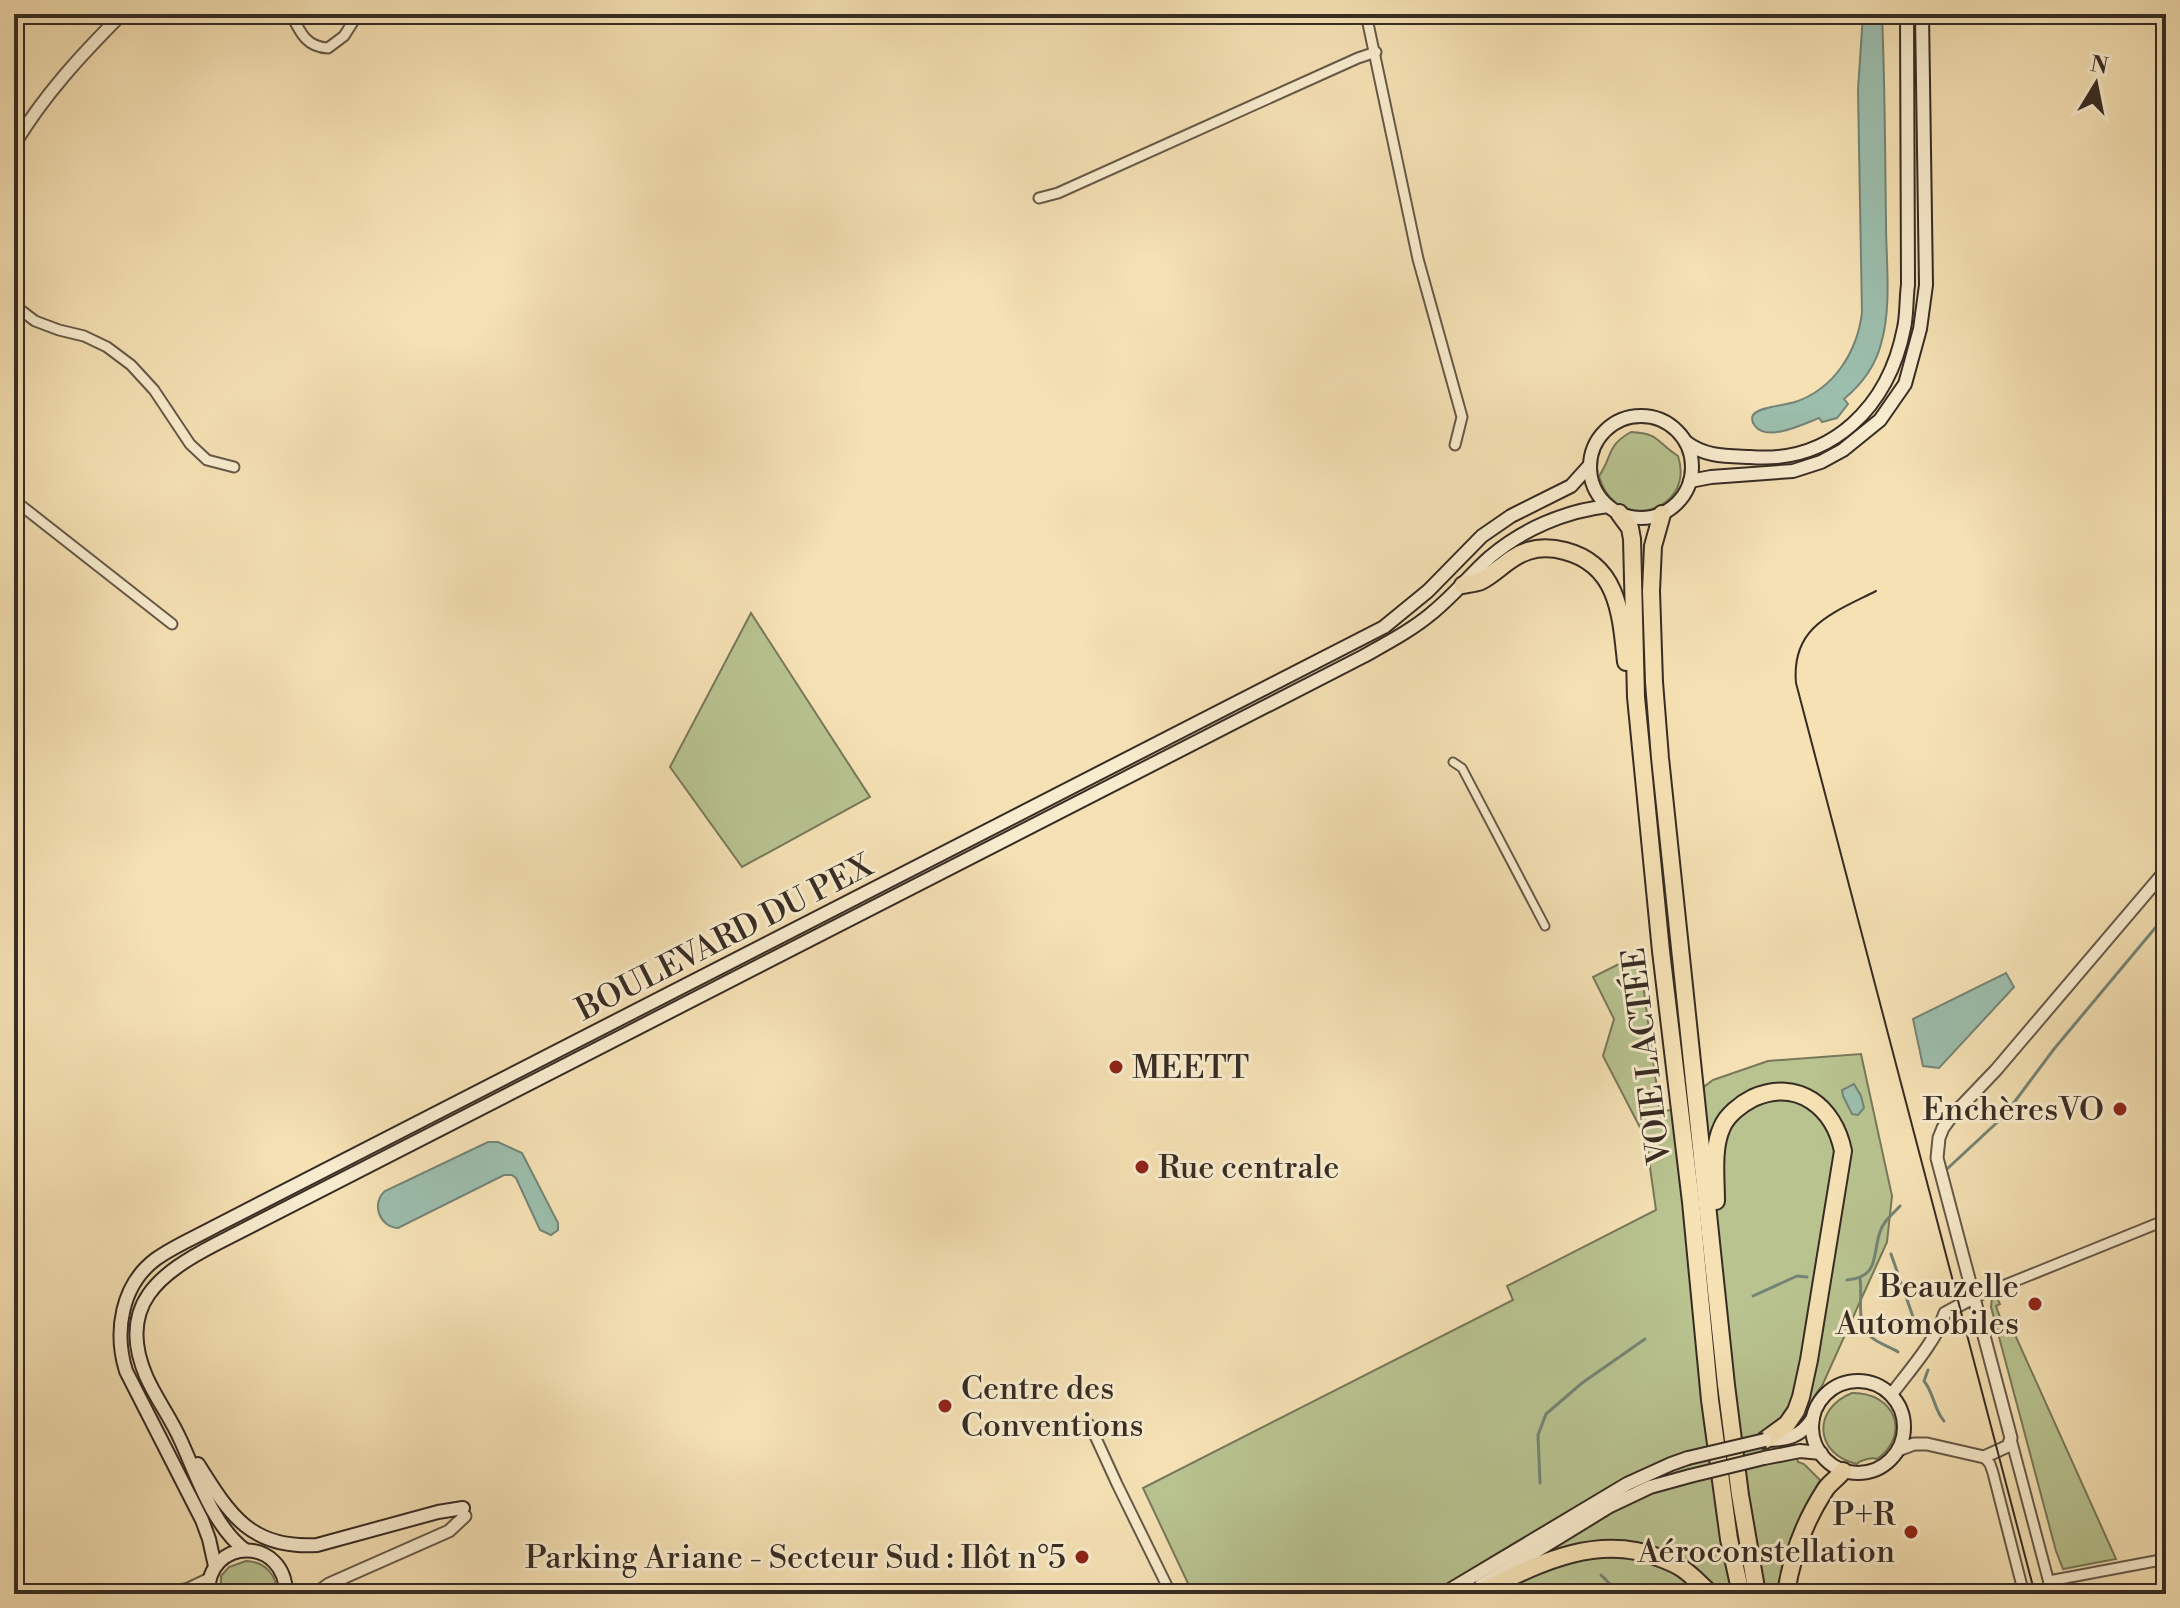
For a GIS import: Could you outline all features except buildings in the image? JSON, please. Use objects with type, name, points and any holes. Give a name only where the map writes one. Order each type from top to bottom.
[{"type":"highway","name":"VOIE LACTÉE","points":[[1613,510],[1630,528],[1632,539],[1636,697],[1661,951],[1691,1202],[1710,1400],[1729,1539],[1741,1594]]},
{"type":"highway","name":"VOIE LACTÉE","points":[[1662,514],[1653,546],[1652,606],[1660,758],[1740,1495],[1757,1594]]},
{"type":"highway","points":[[1463,585],[1481,581],[1508,560],[1531,549],[1557,549],[1577,554],[1594,565],[1610,584],[1618,605],[1630,709],[1643,774]]},
{"type":"highway","points":[[1709,1223],[1717,1216],[1715,1157],[1722,1127],[1737,1107],[1762,1095],[1786,1092],[1801,1095],[1825,1112],[1840,1136],[1843,1151],[1809,1360],[1796,1411],[1787,1424],[1765,1440]]},
{"type":"highway","points":[[1786,1594],[1795,1552],[1807,1526],[1825,1489],[1843,1471]]},
{"type":"highway","points":[[1476,1594],[1552,1559],[1595,1549],[1639,1550],[1681,1567],[1711,1594]]},
{"type":"main road","points":[[1686,442],[1691,455],[1690,481],[1684,495],[1662,514],[1633,518],[1613,510],[1597,495],[1589,466],[1592,450],[1599,436],[1625,418],[1641,415],[1657,418],[1671,425],[1697,451],[1760,458],[1797,455],[1818,448],[1866,413],[1888,379],[1904,328],[1908,285],[1907,14]]},
{"type":"main road","points":[[1690,481],[1793,471],[1821,462],[1843,450],[1880,420],[1905,384],[1920,329],[1926,285],[1922,14]]},
{"type":"main road","name":"BOULEVARD DU PEX","points":[[208,1594],[212,1548],[202,1520],[126,1371],[122,1356],[122,1311],[135,1283],[155,1260],[1384,627],[1428,591],[1482,536],[1511,516],[1571,486],[1589,466]]},
{"type":"main road","name":"BOULEVARD DU PEX","points":[[245,1550],[227,1533],[140,1359],[137,1335],[142,1308],[153,1287],[186,1259],[1364,656],[1429,616],[1490,557],[1545,522],[1570,513],[1613,510]]},
{"type":"main road","points":[[1443,1594],[1627,1484],[1671,1464],[1796,1435],[1806,1429],[1828,1393],[1840,1385],[1855,1381],[1869,1383],[1891,1395],[1904,1420],[1904,1435],[1898,1450],[1880,1468],[1868,1472],[1843,1471],[1821,1453],[1812,1430],[1813,1418]]},
{"type":"main road","points":[[180,1437],[224,1505],[257,1535],[272,1541],[297,1546],[317,1545],[438,1512],[464,1512]]},
{"type":"main road","points":[[1469,1594],[1610,1506],[1650,1487],[1764,1458],[1800,1451],[1821,1453]]},
{"type":"main road","points":[[212,1572],[228,1555],[245,1550],[264,1554],[279,1566],[286,1584],[286,1594]]},
{"type":"street","points":[[14,145],[52,88],[77,58],[122,14]]},
{"type":"street","points":[[291,14],[308,42],[328,48],[344,36],[358,14]]},
{"type":"street","points":[[1366,14],[1418,259],[1462,417],[1455,445]]},
{"type":"street","points":[[1039,198],[1058,193],[1376,52]]},
{"type":"street","points":[[14,305],[35,321],[84,336],[107,347],[131,365],[154,390],[190,444],[207,460],[234,467]]},
{"type":"street","points":[[14,500],[172,624]]},
{"type":"street","points":[[1453,762],[1462,768],[1545,926]]},
{"type":"street","points":[[2052,1594],[1937,1158],[1939,1138],[1943,1128],[2166,870]]},
{"type":"street","points":[[1891,1395],[1942,1324],[1945,1313],[1964,1301],[2166,1220]]},
{"type":"street","points":[[1090,1425],[1171,1594]]},
{"type":"street","points":[[1984,1457],[2008,1446],[2011,1438]]},
{"type":"street","points":[[1898,1450],[1914,1444],[1927,1444],[1984,1457],[1993,1473],[2024,1594]]},
{"type":"street","points":[[315,1594],[329,1584],[449,1531],[464,1512]]},
{"type":"street","points":[[2049,1581],[2166,1559]]},
{"type":"street","points":[[161,1594],[188,1588],[212,1572]]},
{"type":"green space","points":[[1631,432],[1653,437],[1678,456],[1680,475],[1676,491],[1652,509],[1636,511],[1621,506],[1608,495],[1599,476],[1617,442]]},
{"type":"green space","points":[[751,613],[870,797],[742,867],[670,767]]},
{"type":"green space","points":[[1639,954],[1660,1111],[1673,1110],[1713,1080],[1768,1061],[1861,1054],[1892,1196],[1887,1242],[1822,1386],[1801,1422],[1791,1431],[1798,1462],[1820,1480],[1796,1536],[1780,1594],[1715,1594],[1672,1571],[1701,1594],[1193,1594],[1143,1488],[1513,1300],[1507,1286],[1656,1210],[1646,1139],[1603,1056],[1614,1019],[1593,977]]},
{"type":"green space","points":[[1996,1296],[2000,1304],[1996,1306],[2005,1331],[2012,1328],[2116,1559],[2063,1569],[1991,1307],[1992,1298]]},
{"type":"green space","points":[[1852,1393],[1879,1399],[1888,1407],[1896,1427],[1888,1449],[1877,1459],[1867,1459],[1857,1464],[1832,1451],[1823,1431],[1830,1409]]},
{"type":"green space","points":[[246,1561],[269,1570],[277,1594],[221,1594],[221,1576],[229,1567]]},
{"type":"shaded area","points":[[1863,14],[1882,14],[1888,284],[1884,329],[1871,368],[1844,399],[1848,404],[1837,418],[1822,422],[1819,418],[1786,430],[1768,432],[1755,426],[1753,415],[1766,408],[1795,402],[1821,388],[1849,355],[1859,327],[1862,313],[1858,90]]},
{"type":"shaded area","points":[[2006,973],[2014,987],[1939,1068],[1923,1066],[1913,1019]]},
{"type":"shaded area","points":[[1854,1084],[1864,1108],[1858,1115],[1852,1114],[1842,1090]]},
{"type":"shaded area","points":[[488,1142],[498,1142],[522,1153],[558,1223],[558,1230],[551,1235],[540,1230],[512,1175],[504,1175],[398,1228],[391,1227],[382,1219],[378,1202],[385,1191]]},
{"type":"waterway","points":[[1947,1169],[2004,1116],[2054,1049],[2166,915]]},
{"type":"waterway","points":[[1847,1280],[1858,1278],[1870,1270],[1881,1228],[1900,1206]]},
{"type":"waterway","points":[[1891,1254],[1918,1331]]},
{"type":"waterway","points":[[1753,1296],[1797,1276],[1807,1277]]},
{"type":"waterway","points":[[1860,1279],[1861,1317],[1865,1331],[1876,1341],[1898,1352]]},
{"type":"waterway","points":[[1540,1483],[1538,1435],[1546,1414],[1582,1383],[1645,1339]]},
{"type":"waterway","points":[[1928,1370],[1924,1381],[1944,1421]]},
{"type":"waterway","points":[[1601,1575],[1610,1584],[1608,1594]]},
{"type":"tram line","points":[[1876,591],[1830,615],[1808,635],[1800,648],[1796,683],[2035,1594]]},
{"type":"place","name":"MEETT","points":[[1116,1067]]},
{"type":"place","name":"EnchèresVO","points":[[2120,1109]]},
{"type":"place","name":"Rue centrale","points":[[1142,1167]]},
{"type":"place","name":"Beauzelle Automobiles","points":[[2035,1304]]},
{"type":"place","name":"Centre des Conventions","points":[[945,1406]]},
{"type":"place","name":"P+R Aéroconstellation","points":[[1911,1532]]},
{"type":"place","name":"Parking Ariane - Secteur Sud : Ilôt n°5","points":[[1082,1557]]}]
